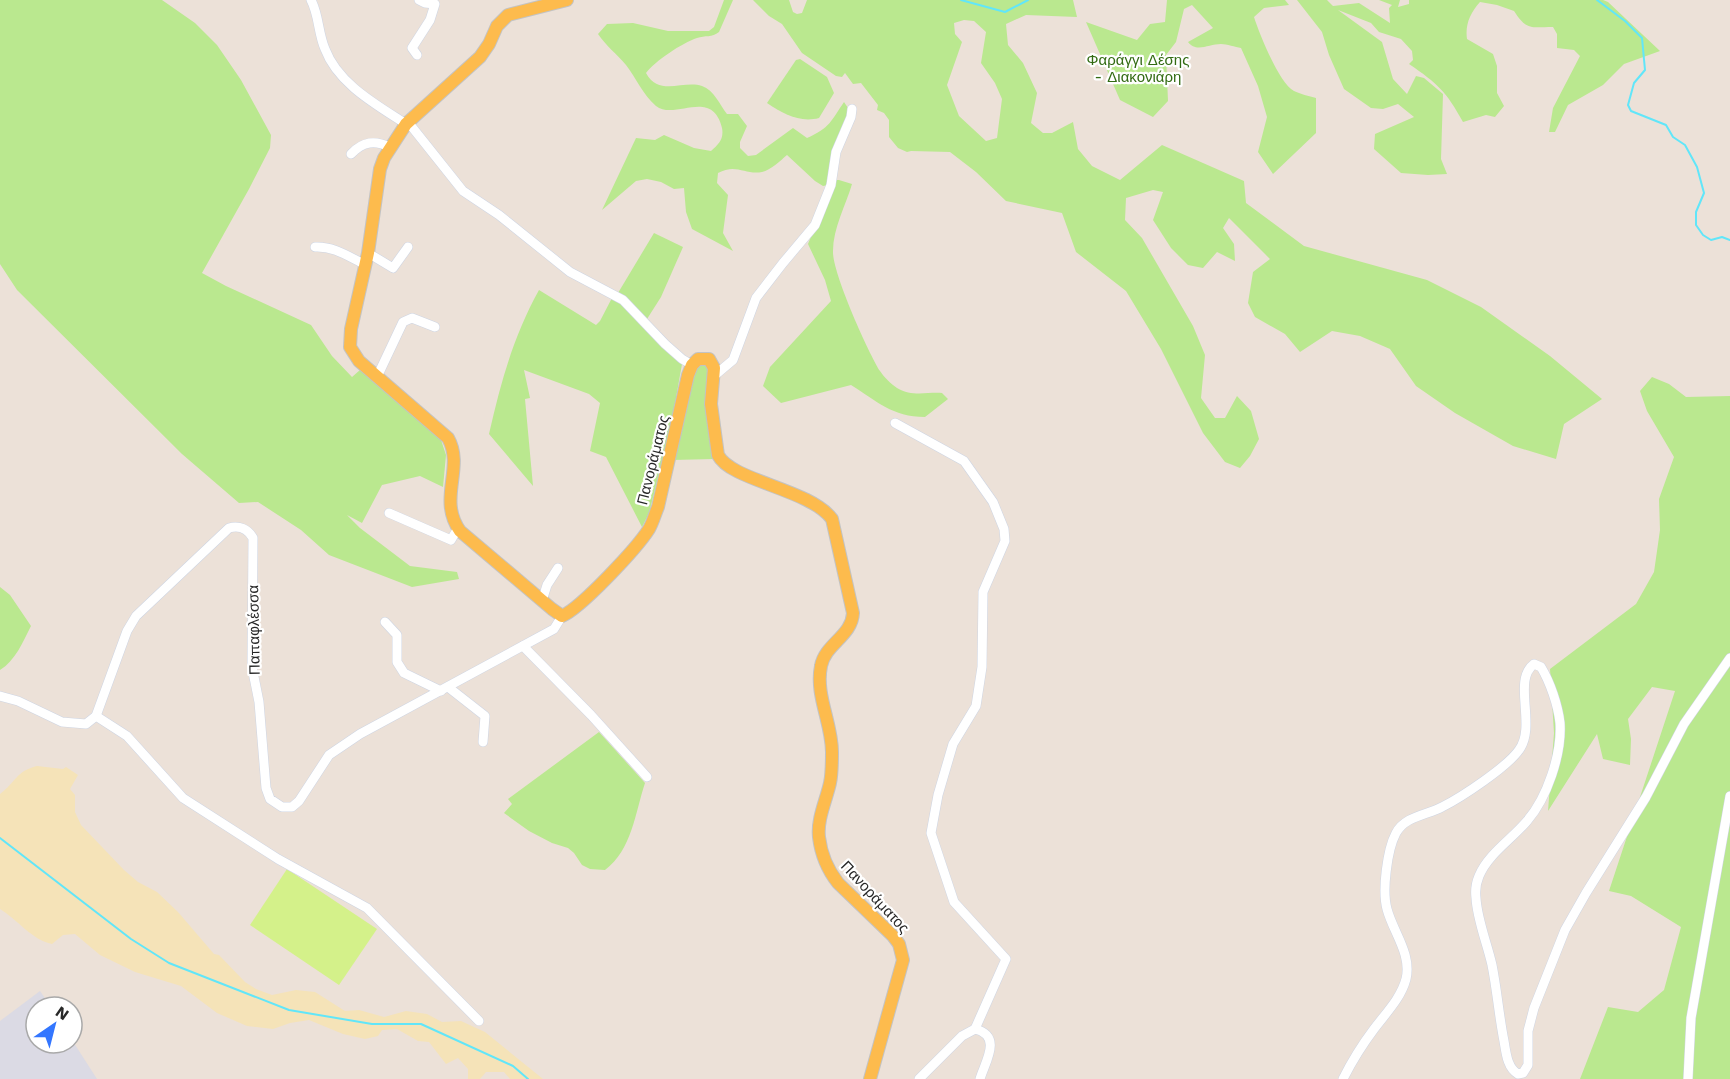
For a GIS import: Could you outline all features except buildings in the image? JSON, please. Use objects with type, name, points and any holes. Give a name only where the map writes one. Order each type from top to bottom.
[{"type":"main road","points":[[562,616],[458,528],[451,516],[449,506],[453,459],[450,442],[443,432],[353,354],[349,343],[367,259],[381,163],[390,147],[407,123],[480,57],[501,20],[508,15],[567,0]]},
{"type":"main road","points":[[692,365],[698,359],[709,359],[714,368],[714,376]]},
{"type":"main road","name":"Πανοράματος","points":[[562,616],[572,611],[618,566],[651,526],[658,507],[692,365]]},
{"type":"main road","name":"Πανοράματος","points":[[714,376],[711,404],[718,455],[722,462],[736,471],[798,497],[828,514],[832,519],[848,588],[853,618],[844,634],[827,651],[819,677],[832,749],[830,781],[818,833],[822,854],[831,874],[893,936],[902,952],[902,968],[870,1079]]},
{"type":"street","points":[[311,0],[325,52],[334,66],[357,90],[407,123],[463,191],[499,215],[570,272],[623,300],[665,344],[692,365]]},
{"type":"street","points":[[417,55],[412,48],[430,20],[435,4],[419,0]]},
{"type":"street","points":[[714,376],[733,360],[756,298],[815,225],[831,184],[836,152],[851,117],[852,109]]},
{"type":"street","points":[[351,153],[358,146],[371,142],[380,142],[390,147]]},
{"type":"street","points":[[315,247],[326,247],[393,268],[408,248]]},
{"type":"street","points":[[377,376],[403,322],[412,318],[435,327]]},
{"type":"street","points":[[895,423],[964,461],[993,502],[1004,529],[1005,541],[983,592],[982,667],[976,706],[953,744],[938,795],[931,833],[954,902],[1006,959],[975,1029],[962,1036],[919,1079]]},
{"type":"street","points":[[389,513],[451,540],[458,528]]},
{"type":"street","name":"Παπαφλέσσα","points":[[96,716],[131,623],[229,528],[234,526],[245,530],[253,538],[252,667],[259,702],[266,788],[274,803],[286,808],[292,807],[299,801],[329,755],[334,751],[360,734],[554,629],[562,616]]},
{"type":"street","points":[[542,601],[547,585],[558,568]]},
{"type":"street","points":[[385,622],[397,635],[397,662],[404,673],[444,689],[485,716],[483,742]]},
{"type":"street","points":[[523,646],[591,715],[647,777]]},
{"type":"street","points":[[1343,1079],[1354,1057],[1397,999],[1406,979],[1407,967],[1404,952],[1387,909],[1385,897],[1388,864],[1396,831],[1404,823],[1458,798],[1509,761],[1519,750],[1526,738],[1528,726],[1524,684],[1526,672],[1530,667],[1538,664],[1541,667],[1557,707],[1560,724],[1554,764],[1538,806],[1522,827],[1485,864],[1475,889],[1492,967],[1505,1049],[1510,1066],[1518,1074],[1523,1073],[1528,1065],[1528,1030],[1534,1008],[1565,930],[1646,797],[1684,724],[1730,658]]},
{"type":"street","points":[[0,696],[12,698],[68,724],[86,724],[96,716],[127,736],[183,798],[278,859],[367,908],[479,1021]]},
{"type":"street","points":[[1688,1079],[1691,1018],[1730,796]]},
{"type":"street","points":[[975,1029],[986,1035],[991,1046],[980,1079]]},
{"type":"shaded area","points":[[24,1003],[24,1055],[82,1055],[97,1079],[0,1079],[0,1021]]},
{"type":"green space","points":[[0,0],[162,0],[195,23],[217,45],[241,80],[271,135],[270,148],[202,273],[311,325],[332,356],[352,377],[360,370],[441,440],[446,455],[443,487],[420,476],[382,485],[362,523],[347,515],[360,528],[410,566],[457,572],[459,579],[412,587],[329,555],[301,530],[258,502],[239,503],[182,454],[17,290],[0,264]]},
{"type":"green space","points":[[724,0],[733,0],[719,32],[691,40],[669,53],[646,73],[651,80],[664,86],[695,85],[710,91],[727,114],[738,114],[747,126],[740,142],[740,148],[748,156],[756,155],[793,128],[807,138],[821,131],[844,102],[848,108],[848,116],[828,185],[823,186],[815,181],[787,155],[762,172],[730,169],[718,173],[717,183],[728,195],[723,233],[733,251],[692,229],[686,212],[684,188],[674,189],[661,182],[647,179],[636,181],[602,210],[636,138],[655,140],[664,135],[694,148],[711,151],[720,141],[722,128],[717,116],[710,109],[692,107],[664,110],[656,106],[643,92],[626,65],[598,34],[607,24],[633,23],[668,31],[709,31],[714,27]]},
{"type":"green space","points":[[753,0],[789,0],[793,12],[797,14],[802,13],[807,0],[1073,0],[1077,17],[1026,15],[1006,24],[1008,45],[1023,63],[1037,93],[1031,123],[1043,133],[1052,133],[1073,122],[1078,149],[1092,166],[1120,180],[1162,145],[1244,181],[1246,203],[1304,246],[1427,280],[1481,307],[1550,356],[1602,399],[1564,424],[1556,459],[1513,446],[1455,413],[1416,386],[1390,349],[1360,336],[1332,331],[1300,352],[1285,334],[1255,317],[1248,303],[1253,272],[1270,259],[1229,218],[1223,228],[1234,244],[1235,261],[1217,252],[1203,268],[1188,265],[1171,248],[1153,220],[1163,192],[1153,190],[1126,198],[1125,220],[1142,238],[1193,326],[1205,355],[1201,398],[1215,418],[1225,418],[1237,396],[1251,411],[1259,439],[1240,468],[1225,462],[1203,433],[1161,349],[1126,291],[1076,252],[1062,213],[1006,201],[976,172],[950,152],[907,152],[898,148],[889,137],[889,120],[884,113],[877,110],[878,105],[861,83],[853,84],[845,73],[842,77],[836,76],[802,53],[782,24],[769,16]],"holes":[[[964,20],[974,21],[986,32],[981,63],[995,83],[1002,99],[997,138],[986,141],[959,116],[947,85],[962,42],[955,34],[954,23]]]},
{"type":"green space","name":"Φαράγγι Δέσης - Διακονιάρη","points":[[1167,0],[1285,0],[1289,5],[1264,8],[1254,17],[1276,68],[1288,86],[1294,91],[1316,98],[1316,133],[1273,174],[1258,152],[1267,117],[1258,86],[1241,48],[1226,44],[1199,47],[1191,45],[1188,42],[1213,28],[1192,5],[1184,9],[1176,42],[1166,55],[1168,101],[1153,117],[1120,100],[1086,22],[1137,40],[1150,24],[1165,22]]},
{"type":"green space","points":[[1297,0],[1327,0],[1333,6],[1359,3],[1390,23],[1389,8],[1392,5],[1379,0],[1400,0],[1398,7],[1409,4],[1409,0],[1603,0],[1608,2],[1660,51],[1624,64],[1603,85],[1568,105],[1555,132],[1549,132],[1553,108],[1580,56],[1574,50],[1557,48],[1557,34],[1553,27],[1526,25],[1514,11],[1480,2],[1469,19],[1467,39],[1493,54],[1497,66],[1497,93],[1504,106],[1495,117],[1486,115],[1463,122],[1440,89],[1409,64],[1413,60],[1412,51],[1401,39],[1379,32],[1371,23],[1338,10],[1382,42],[1393,79],[1407,94],[1416,76],[1424,78],[1443,94],[1441,159],[1447,174],[1401,173],[1374,149],[1375,134],[1414,117],[1398,104],[1383,109],[1371,108],[1344,89],[1322,32]]},
{"type":"green space","points":[[800,59],[827,77],[834,93],[819,118],[798,118],[779,111],[767,103],[796,60]]},
{"type":"green space","points":[[834,180],[852,184],[837,225],[833,251],[844,293],[867,347],[880,371],[888,380],[903,391],[942,393],[948,399],[925,417],[894,411],[851,385],[781,403],[763,386],[770,367],[831,301],[825,280],[808,244]]},
{"type":"green space","points":[[654,233],[683,247],[661,297],[647,319],[618,293]]},
{"type":"green space","points":[[539,290],[596,325],[613,296],[682,364],[671,426],[649,513],[642,527],[606,457],[590,451],[600,403],[589,394],[524,370],[530,398],[525,399],[533,486],[489,434],[509,360],[522,325]]},
{"type":"green space","points":[[709,364],[714,459],[672,460],[694,366]]},
{"type":"green space","points":[[1652,377],[1669,384],[1686,397],[1730,396],[1730,1079],[1580,1079],[1608,1007],[1638,1012],[1664,990],[1681,927],[1631,896],[1609,891],[1675,691],[1652,687],[1628,719],[1631,739],[1630,765],[1603,759],[1597,734],[1548,811],[1554,733],[1550,669],[1636,604],[1654,572],[1660,530],[1659,499],[1674,457],[1647,411],[1640,391]]},
{"type":"green space","points":[[0,587],[10,595],[31,626],[22,645],[0,670]]},
{"type":"green space","points":[[599,732],[645,783],[627,842],[614,862],[605,870],[590,869],[582,865],[568,848],[552,843],[529,831],[504,813],[512,804],[508,799]]},
{"type":"green space","points":[[287,869],[377,929],[339,985],[250,925]]},
{"type":"sand","points":[[37,766],[63,769],[66,767],[78,775],[70,789],[75,795],[75,812],[81,825],[124,870],[138,882],[157,892],[178,912],[214,954],[219,955],[245,982],[256,989],[272,995],[296,990],[315,992],[345,1011],[359,1010],[384,1017],[406,1011],[427,1014],[442,1022],[461,1021],[485,1032],[543,1079],[510,1079],[504,1072],[486,1072],[480,1079],[468,1079],[468,1069],[458,1058],[446,1064],[429,1042],[418,1041],[397,1029],[382,1030],[378,1036],[365,1039],[343,1034],[309,1020],[273,1029],[247,1026],[217,1013],[181,986],[135,972],[100,955],[75,934],[63,935],[52,944],[38,938],[0,909],[0,794],[20,774]]},
{"type":"waterway","points":[[961,0],[1005,12],[1028,0]]},
{"type":"waterway","points":[[1597,0],[1625,21],[1642,38],[1645,70],[1634,83],[1628,105],[1631,111],[1666,125],[1673,137],[1685,145],[1697,167],[1704,193],[1696,212],[1696,225],[1703,235],[1711,240],[1722,237],[1730,240]]},
{"type":"waterway","points":[[0,838],[131,939],[169,963],[289,1010],[372,1024],[421,1024],[513,1066],[528,1079]]}]
